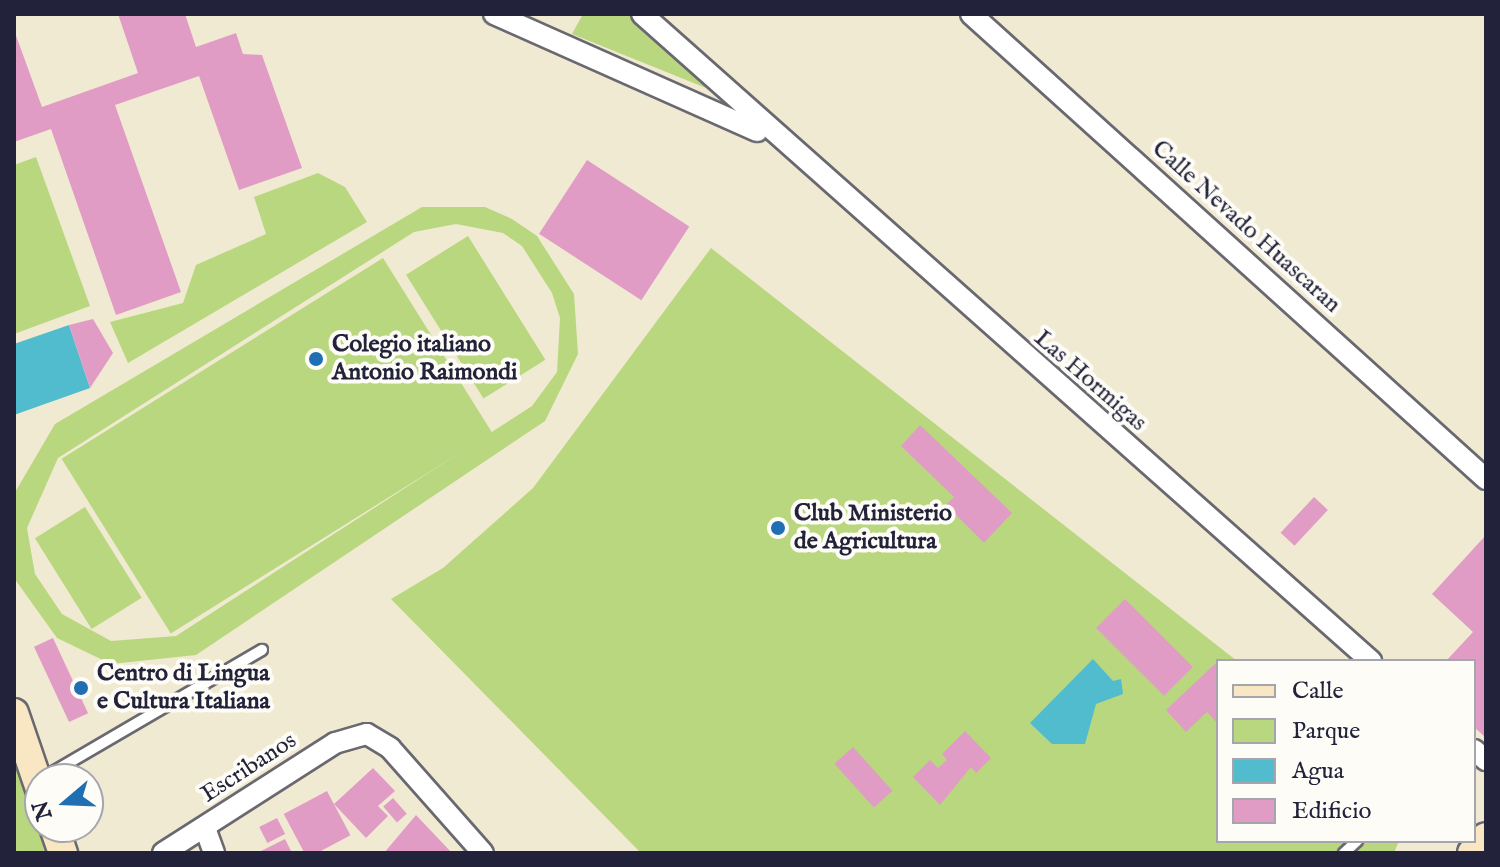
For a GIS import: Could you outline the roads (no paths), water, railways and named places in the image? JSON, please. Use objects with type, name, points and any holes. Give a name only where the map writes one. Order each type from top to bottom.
[{"type":"main road","points":[[14,713],[33,763]]},
{"type":"street","name":"Las Hormigas","points":[[494,14],[775,139]]},
{"type":"street","name":"Las Hormigas","points":[[642,14],[775,139],[1369,659]]},
{"type":"street","name":"Calle Nevado Huascaran","points":[[971,14],[1486,479]]},
{"type":"street","name":"Escribanos","points":[[163,853],[335,743],[367,734],[390,748],[483,853]]},
{"type":"street","points":[[205,828],[214,853]]},
{"type":"lane","points":[[72,763],[262,650]]},
{"type":"water","points":[[69,325],[90,388],[14,415],[14,344]]},
{"type":"water","points":[[1093,659],[1113,681],[1121,679],[1123,694],[1096,704],[1085,744],[1052,744],[1030,723]]},
{"type":"place","name":"Colegio italiano Antonio Raimondi","points":[[316,359]]},
{"type":"place","name":"Club Ministerio de Agricultura","points":[[778,528]]},
{"type":"place","name":"Centro di Lingua e Cultura Italiana","points":[[81,688]]}]
